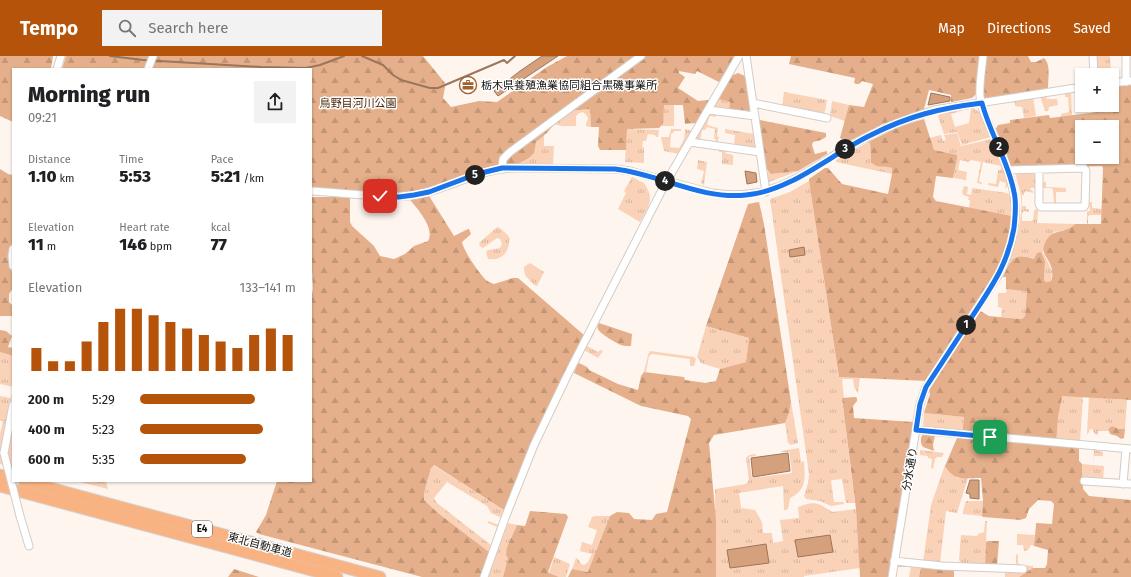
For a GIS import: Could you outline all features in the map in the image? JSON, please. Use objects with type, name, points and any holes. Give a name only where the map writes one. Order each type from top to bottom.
[{"type":"highway","points":[[0,475],[12,478]]},
{"type":"highway","name":"東北自動車道","points":[[28,482],[380,577]]},
{"type":"highway","name":"東北自動車道","points":[[0,486],[337,577]]},
{"type":"street","points":[[57,68],[61,56]]},
{"type":"street","points":[[148,68],[153,56]]},
{"type":"street","points":[[502,168],[503,159],[510,152],[640,56]]},
{"type":"street","points":[[484,577],[505,518],[534,445],[667,181],[739,56]]},
{"type":"street","points":[[746,56],[766,192]]},
{"type":"street","name":"分水通り","points":[[892,577],[920,404],[926,387],[994,282],[1006,260],[1012,239],[1016,206],[1014,192],[1008,170],[984,113],[980,96],[983,56]]},
{"type":"street","points":[[1093,56],[1094,68]]},
{"type":"street","points":[[1119,82],[1129,81],[1126,56]]},
{"type":"street","points":[[312,191],[380,196],[414,195],[429,192],[477,174],[502,168],[615,169],[630,171],[699,191],[723,195],[746,195],[766,192],[784,185],[853,144],[895,124],[934,110],[1075,88]]},
{"type":"street","points":[[753,103],[827,118]]},
{"type":"street","points":[[709,110],[755,116]]},
{"type":"street","points":[[690,142],[760,152]]},
{"type":"street","points":[[1008,170],[1039,169],[1084,168],[1086,170],[1084,207],[1041,207],[1039,204],[1039,169]]},
{"type":"street","points":[[12,410],[4,453],[29,546]]},
{"type":"street","points":[[916,430],[1128,449],[1123,484]]},
{"type":"street","points":[[1084,481],[1131,484]]},
{"type":"street","points":[[894,561],[942,566],[1023,570]]},
{"type":"green space","points":[[0,56],[53,56],[51,68],[12,68],[12,122],[0,116]]},
{"type":"green space","name":"鳥野目河川公園","points":[[66,56],[423,56],[445,83],[443,98],[451,107],[479,101],[497,102],[547,67],[567,56],[735,56],[719,82],[697,71],[695,74],[679,71],[679,73],[685,77],[678,88],[698,101],[710,101],[696,123],[685,124],[683,105],[664,105],[663,124],[659,128],[627,129],[626,150],[600,150],[598,146],[599,127],[591,127],[590,109],[570,111],[555,123],[547,133],[536,142],[534,153],[529,158],[518,164],[489,167],[426,191],[454,236],[469,229],[471,234],[462,242],[463,246],[472,262],[486,280],[494,284],[513,278],[518,278],[584,335],[506,510],[434,465],[431,468],[424,493],[424,500],[438,513],[489,552],[480,577],[422,577],[256,532],[266,515],[277,482],[312,482],[312,197],[350,197],[350,222],[352,226],[374,246],[380,256],[394,259],[405,254],[414,246],[428,241],[430,235],[427,223],[423,216],[405,194],[312,189],[312,68],[62,68]]},
{"type":"green space","points":[[791,56],[980,56],[978,92],[972,98],[951,102],[951,95],[929,90],[924,109],[883,124],[849,141],[840,138],[849,105],[864,107],[873,84],[862,81],[859,84],[856,84],[854,83],[855,78],[789,64]]},
{"type":"green space","points":[[985,56],[1028,56],[1031,62],[1036,62],[1044,58],[1048,64],[1048,88],[1046,90],[983,99]]},
{"type":"green space","points":[[1096,56],[1110,56],[1111,68],[1097,68]]},
{"type":"green space","points":[[738,73],[745,76],[751,111],[750,113],[729,110],[730,102],[718,99],[731,76]]},
{"type":"green space","points":[[1131,84],[1131,400],[1062,396],[1058,417],[1056,444],[1078,447],[1079,461],[1082,464],[1083,489],[1089,496],[1131,500],[1131,577],[1019,577],[1033,568],[1045,568],[1047,564],[1048,550],[1034,546],[1036,523],[1052,524],[1054,504],[1051,501],[1038,500],[1029,509],[1026,518],[1020,520],[983,517],[981,478],[956,477],[952,475],[945,466],[957,438],[962,436],[964,417],[924,413],[930,394],[927,381],[839,377],[809,179],[825,168],[828,168],[842,184],[888,194],[892,168],[878,166],[871,162],[870,141],[901,126],[924,119],[934,150],[957,155],[953,178],[936,176],[933,197],[936,201],[1012,216],[1012,228],[1001,269],[975,308],[989,316],[1022,319],[1025,316],[1027,291],[1006,289],[1006,277],[1003,277],[1011,262],[1017,257],[1022,256],[1034,259],[1037,253],[1041,252],[1045,261],[1044,280],[1046,282],[1051,281],[1052,270],[1044,250],[1044,244],[1048,238],[1051,235],[1067,229],[1075,224],[1101,224],[1102,166],[1010,167],[995,130],[998,125],[1010,123],[1010,120],[1049,115],[1050,118],[1098,112],[1119,112],[1119,85]]},
{"type":"green space","points":[[1071,91],[1072,116],[1061,117],[1061,114],[1069,112],[1068,97],[1065,97],[1065,92]]},
{"type":"green space","points":[[784,92],[827,100],[825,111],[823,114],[782,106]]},
{"type":"green space","points":[[1046,95],[1047,99],[1057,99],[1058,105],[1049,107],[1048,111],[1045,111],[1040,96]]},
{"type":"green space","points":[[1033,97],[1036,116],[1024,118],[1022,107],[1015,106],[1014,100]]},
{"type":"green space","points":[[718,99],[730,102],[729,110],[714,108]]},
{"type":"green space","points":[[832,101],[849,105],[845,121],[830,116]]},
{"type":"green space","points":[[664,105],[674,105],[674,126],[662,126]]},
{"type":"green space","points":[[967,108],[951,114],[955,127],[969,123],[971,108],[975,109],[982,115],[991,137],[962,145],[957,132],[944,134],[938,116],[939,114]]},
{"type":"green space","points":[[590,109],[591,127],[586,126],[588,118],[583,112],[576,116],[576,126],[561,126],[554,124],[570,111]]},
{"type":"green space","points":[[713,112],[717,113],[716,117],[710,116],[707,125],[718,128],[717,136],[719,137],[717,144],[715,143],[716,139],[714,139],[715,129],[707,127],[705,130],[702,130],[700,141],[695,139],[709,114]]},
{"type":"green space","points":[[760,120],[826,133],[826,137],[813,142],[812,145],[815,154],[827,151],[827,154],[798,171],[771,174],[765,165],[763,158],[758,121]]},
{"type":"green space","points":[[627,129],[659,130],[658,137],[648,134],[646,141],[643,141],[642,147],[644,147],[644,163],[625,162]]},
{"type":"green space","points":[[671,129],[681,129],[681,131],[675,131],[671,134],[670,147],[679,148],[684,139],[685,129],[692,131],[679,154],[664,151],[661,137],[669,137]]},
{"type":"green space","points":[[725,129],[754,134],[755,147],[734,146],[735,135],[725,133]]},
{"type":"green space","points":[[957,133],[961,146],[992,139],[999,154],[1009,185],[1005,189],[1006,183],[1000,181],[998,187],[988,185],[988,183],[996,184],[998,170],[1001,170],[1001,166],[983,162],[979,181],[982,184],[977,183],[981,162],[960,160],[958,170],[967,172],[966,180],[953,178],[957,159],[934,150],[929,138],[941,135],[943,141],[946,140],[944,135]]},
{"type":"green space","points":[[544,135],[544,146],[554,146],[553,164],[518,164],[529,158],[536,142]]},
{"type":"green space","points":[[870,141],[871,162],[892,168],[892,174],[836,162],[836,160]]},
{"type":"green space","points":[[719,148],[731,151],[726,151],[725,153],[733,155],[733,165],[722,164],[722,152],[719,152]]},
{"type":"green space","points":[[698,160],[707,162],[704,185],[701,183],[704,171],[697,169]]},
{"type":"green space","points":[[0,169],[12,175],[12,244],[8,259],[12,272],[12,290],[9,294],[9,302],[12,305],[12,316],[0,316]]},
{"type":"green space","points":[[798,171],[769,182],[767,172],[771,174]]},
{"type":"green space","points":[[1016,173],[1033,173],[1036,176],[1036,188],[1030,188],[1033,193],[1026,191],[1024,195],[1022,195],[1022,206],[1026,206],[1026,209],[1029,209],[1029,212],[1024,211],[1022,213],[1022,221],[1033,220],[1035,209],[1038,210],[1037,223],[1075,224],[1063,231],[1054,232],[1043,252],[1052,271],[1051,281],[1046,282],[1044,280],[1045,261],[1041,252],[1034,259],[1021,257],[1009,262],[1021,214],[1021,195]]},
{"type":"green space","points":[[632,177],[644,183],[650,198],[648,207],[640,222],[618,209],[626,193],[624,191]]},
{"type":"green space","points":[[1042,179],[1043,182],[1046,182],[1046,187],[1066,188],[1066,192],[1056,192],[1056,205],[1054,204],[1053,190],[1051,188],[1042,188]]},
{"type":"green space","points":[[809,181],[839,377],[860,378],[858,393],[854,387],[853,379],[842,380],[844,398],[842,399],[855,503],[846,503],[842,479],[833,480],[831,481],[834,502],[843,502],[844,504],[831,506],[820,501],[806,499],[804,496],[809,474],[770,199],[790,192]]},
{"type":"green space","points":[[964,186],[968,187],[967,194],[971,195],[972,188],[1007,193],[1012,197],[1012,216],[969,208],[969,197],[963,195],[962,192]]},
{"type":"green space","points":[[759,202],[764,224],[791,402],[785,423],[714,435],[709,443],[716,520],[716,577],[568,577],[572,569],[588,572],[610,516],[617,512],[629,513],[634,519],[652,520],[656,514],[667,512],[691,419],[688,416],[641,406],[574,373],[577,365],[579,363],[587,367],[589,370],[618,384],[638,390],[641,376],[644,372],[684,377],[685,380],[706,383],[716,381],[720,369],[746,362],[749,338],[706,326],[748,204]]},
{"type":"green space","points":[[1089,202],[1092,202],[1093,208],[1102,209],[1102,215],[1090,215],[1088,217],[1087,224],[1087,211],[1090,211]]},
{"type":"green space","points":[[497,227],[509,237],[508,248],[505,254],[499,258],[488,259],[486,252],[488,250],[500,248],[502,244],[500,239],[497,238],[483,248],[479,243]]},
{"type":"green space","points":[[530,263],[544,272],[537,286],[534,285],[525,275],[524,267]]},
{"type":"green space","points":[[1007,289],[1027,290],[1025,316],[1022,319],[1001,317],[1002,308],[998,307],[998,293],[1006,293]]},
{"type":"green space","points":[[599,323],[632,334],[631,346],[621,345],[604,335],[598,329]]},
{"type":"green space","points":[[706,326],[749,338],[746,362],[720,369],[701,363],[697,357]]},
{"type":"green space","points":[[0,330],[6,331],[12,336],[8,347],[12,348],[12,356],[0,352]]},
{"type":"green space","points":[[593,333],[594,334],[587,346],[598,352],[600,350],[603,351],[598,358],[584,350]]},
{"type":"green space","points":[[650,351],[694,357],[696,359],[694,366],[690,366],[690,359],[652,354],[649,356],[646,372],[644,372]]},
{"type":"green space","points":[[0,352],[12,356],[12,387],[0,384]]},
{"type":"green space","points":[[12,392],[12,397],[1,451],[4,465],[0,464],[0,434],[3,421],[0,421],[0,396],[11,398]]},
{"type":"green space","points":[[1061,396],[1083,396],[1080,442],[1056,440]]},
{"type":"green space","points":[[1089,397],[1127,400],[1125,429],[1119,429],[1112,426],[1108,429],[1108,431],[1098,431],[1098,435],[1095,434],[1092,429],[1090,429],[1087,434]]},
{"type":"green space","points":[[842,398],[857,398],[857,401],[853,406],[854,418],[913,422],[888,577],[860,577],[856,509]]},
{"type":"green space","points":[[791,402],[798,443],[791,445],[788,443],[785,423]]},
{"type":"green space","points":[[924,413],[964,417],[962,433],[923,427]]},
{"type":"green space","points":[[12,420],[12,465],[10,464],[6,450]]},
{"type":"green space","points":[[1112,426],[1119,429],[1125,429],[1124,438],[1121,439],[1110,434],[1108,429]]},
{"type":"green space","points":[[924,433],[935,435],[933,445],[934,451],[923,447],[921,438]]},
{"type":"green space","points":[[799,448],[801,462],[804,461],[804,483],[800,491],[790,498],[788,509],[784,510],[783,486],[739,493],[741,508],[755,510],[762,522],[763,533],[772,533],[773,543],[783,541],[780,520],[799,518],[798,507],[812,503],[823,506],[832,512],[856,509],[860,568],[804,577],[716,577],[715,489],[746,484],[749,480],[746,458],[749,455],[756,454],[756,456],[749,457],[752,478],[792,473],[789,452],[782,451]]},
{"type":"green space","points":[[920,450],[944,453],[942,457],[937,457],[935,459],[933,469],[931,468],[932,459],[928,458],[928,456],[920,455]]},
{"type":"green space","points":[[1094,450],[1103,452],[1103,456],[1094,456],[1093,465]]},
{"type":"green space","points":[[1082,464],[1104,466],[1103,480],[1083,478]]},
{"type":"green space","points":[[433,465],[506,510],[502,518],[491,513],[487,506],[447,482],[434,498],[437,503],[491,545],[497,527],[488,523],[488,521],[499,525],[489,554],[489,552],[438,513],[424,500],[424,493]]},
{"type":"green space","points":[[945,465],[957,478],[968,478],[957,513],[946,511],[940,563],[923,562],[931,505]]},
{"type":"green space","points":[[80,482],[106,482],[108,489]]},
{"type":"green space","points":[[966,501],[983,501],[982,516],[963,514]]},
{"type":"green space","points":[[530,511],[566,514],[568,517],[548,572],[559,577],[503,577],[508,558],[506,555],[507,547],[517,525],[525,526]]},
{"type":"green space","points":[[610,516],[589,572],[572,569],[576,558],[581,564],[584,565],[588,562],[592,554],[580,551],[582,542],[592,545],[597,530],[588,527],[592,517]]},
{"type":"green space","points":[[985,521],[987,521],[985,565],[962,564],[959,560],[961,535],[977,536],[978,534],[984,532]]},
{"type":"green space","points":[[508,523],[517,525],[507,547],[508,558],[503,577],[487,577]]},
{"type":"green space","points":[[1017,534],[1035,535],[1034,546],[1031,545],[1028,550],[1024,551],[1023,545],[1017,545]]},
{"type":"green space","points":[[999,541],[997,565],[985,565],[986,542]]},
{"type":"green space","points":[[1016,554],[1018,555],[1018,563],[1020,565],[1033,566],[1033,568],[1019,577],[1005,577],[1005,572],[1018,566],[1016,564]]},
{"type":"green space","points":[[554,557],[570,564],[566,577],[559,577],[549,573]]},
{"type":"green space","points":[[911,566],[921,567],[919,577],[909,577]]},
{"type":"green space","points":[[921,567],[954,570],[954,577],[919,577]]},
{"type":"green space","points":[[234,569],[259,577],[228,577]]},
{"type":"shaded area","points":[[542,56],[558,56],[498,96],[494,91]]},
{"type":"shaded area","points":[[931,93],[950,97],[950,101],[928,105]]},
{"type":"shaded area","points":[[745,171],[756,173],[757,182],[747,184]]},
{"type":"shaded area","points":[[804,247],[805,255],[790,257],[789,250]]},
{"type":"shaded area","points":[[788,453],[790,471],[753,477],[751,458]]},
{"type":"shaded area","points":[[970,480],[979,480],[979,499],[970,498],[970,494],[966,493]]},
{"type":"shaded area","points":[[830,535],[833,552],[798,557],[795,540]]},
{"type":"shaded area","points":[[766,544],[769,563],[730,568],[727,550]]},
{"type":"waterway","points":[[110,56],[143,60],[261,67],[306,68],[320,65],[344,56]]},
{"type":"waterway","points":[[362,56],[383,65],[393,75],[401,80],[430,88],[438,88],[504,60],[507,63],[515,56]]},
{"type":"place","name":"栃木県養殖漁業協同組合黒磯事業所","points":[[468,85]]},
{"type":"route","points":[[380,196],[399,197],[429,192],[477,174],[502,168],[615,169],[630,171],[699,191],[723,195],[735,196],[759,193],[784,185],[871,134],[912,117],[934,110],[982,103],[984,113],[1008,170],[1016,200],[1012,239],[1001,271],[926,387],[920,404],[916,430],[990,437]]}]
